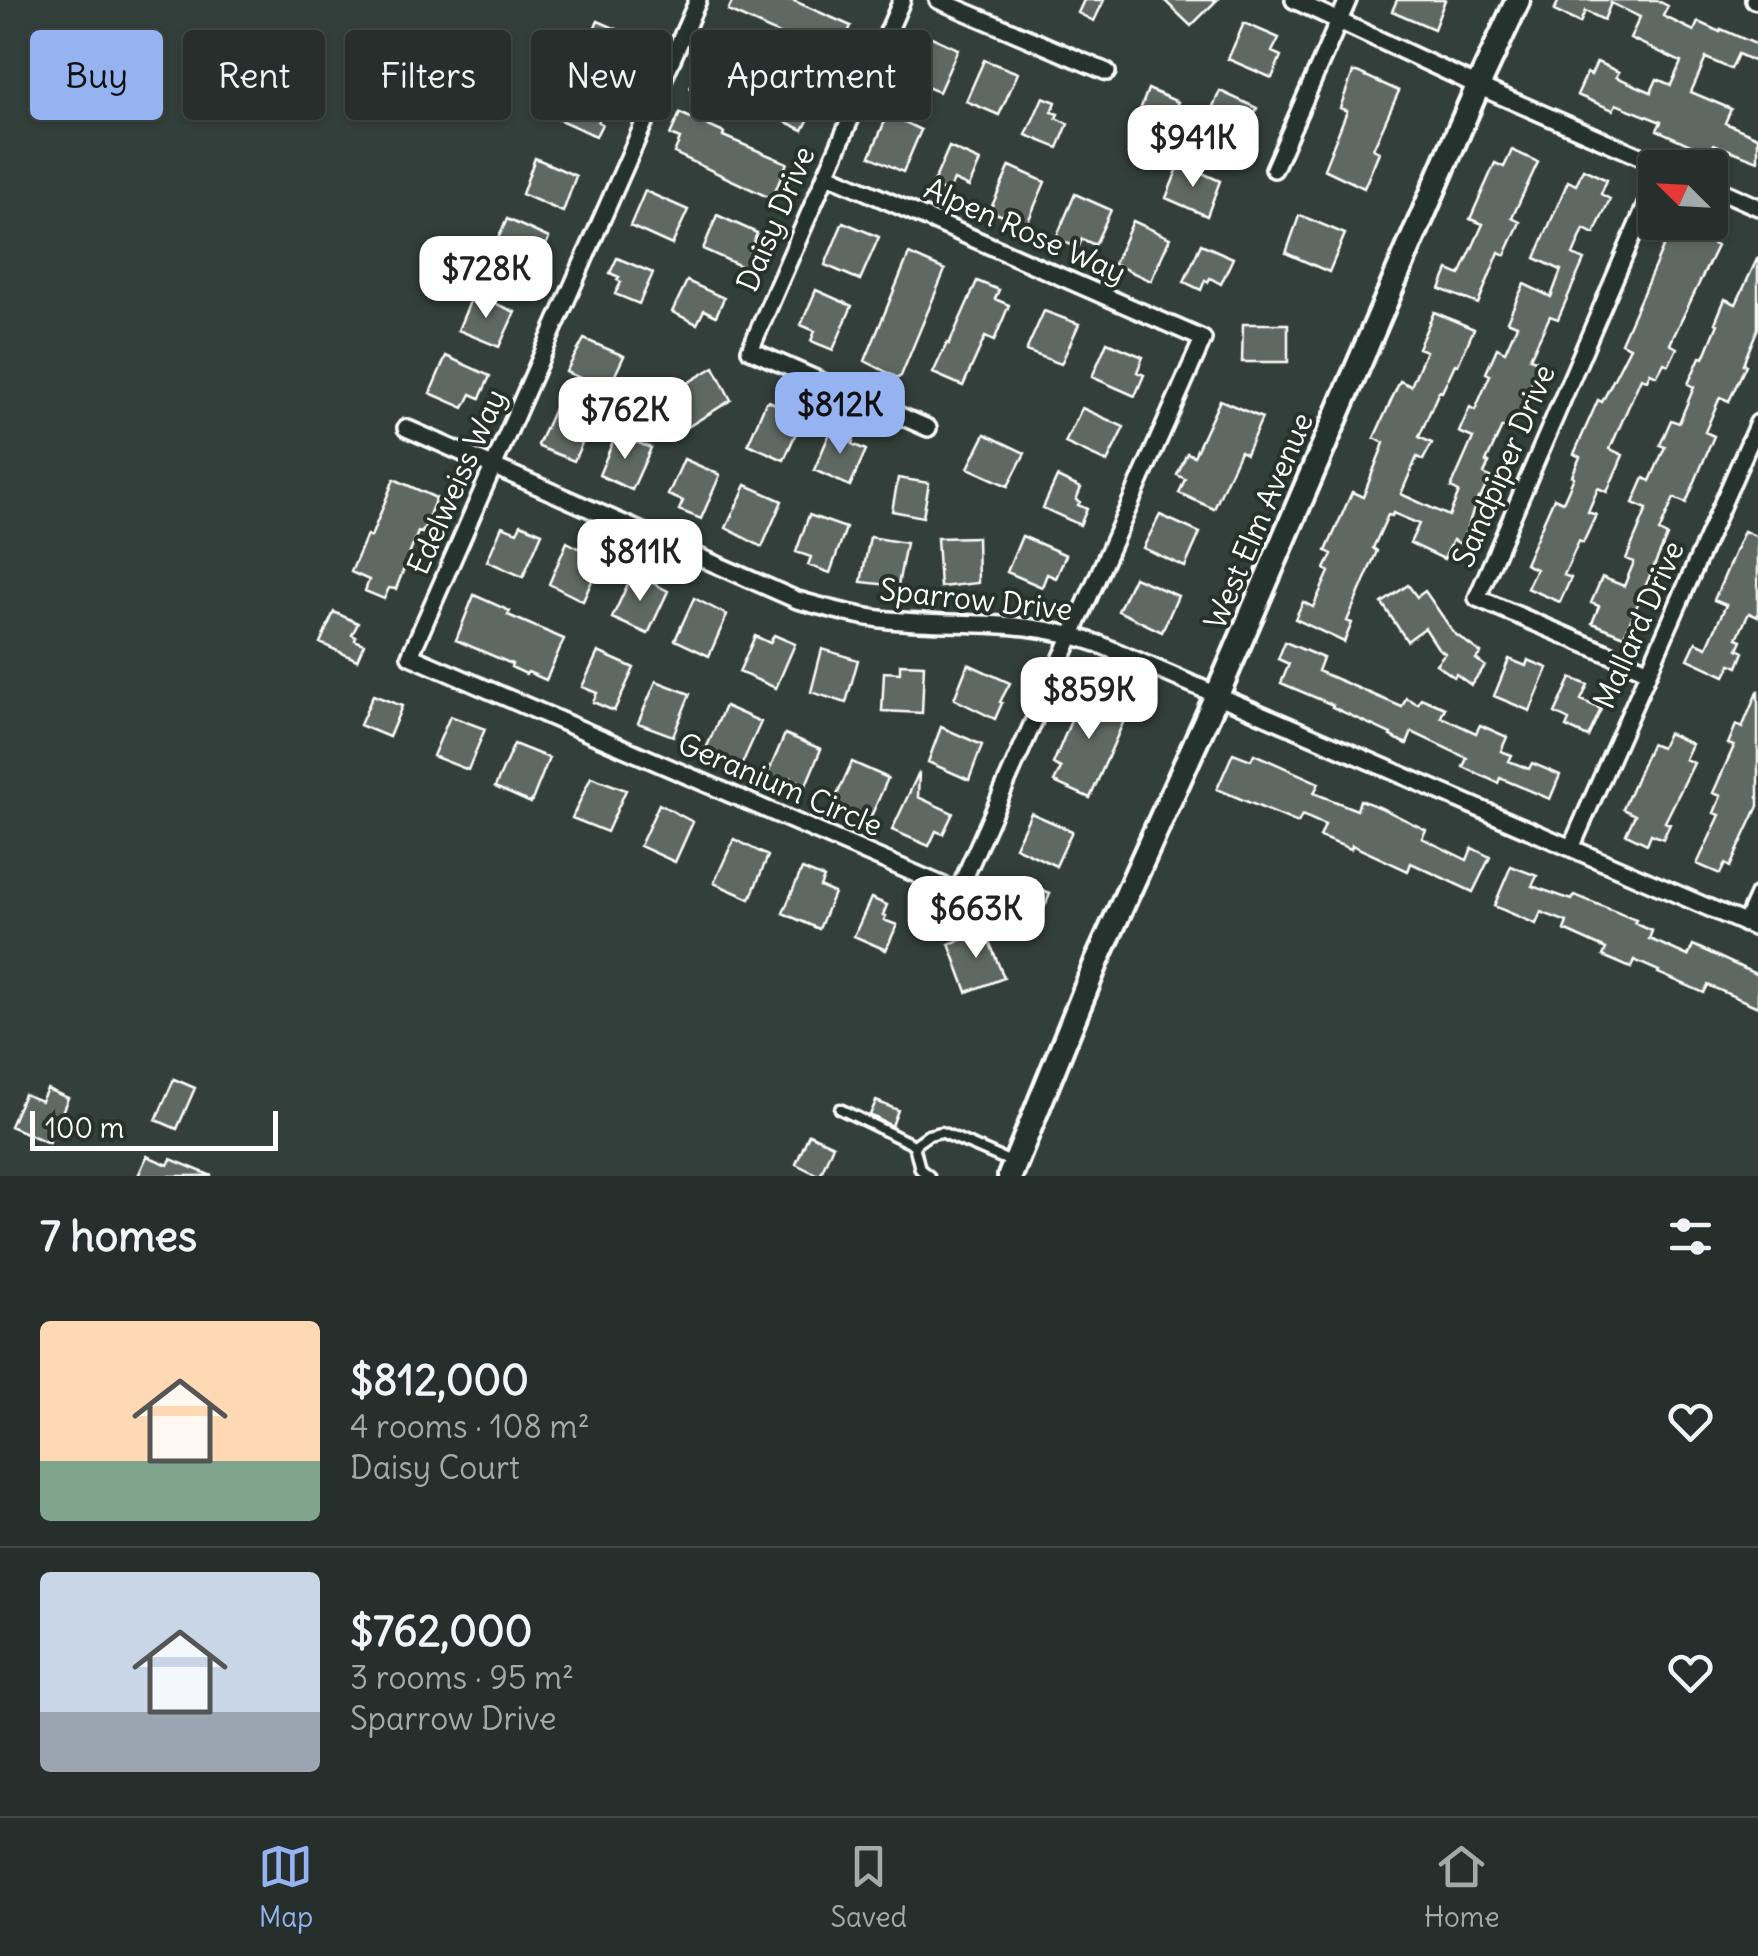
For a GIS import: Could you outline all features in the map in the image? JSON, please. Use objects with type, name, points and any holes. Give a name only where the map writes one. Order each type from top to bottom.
[{"type":"street","name":"Edelweiss Way","points":[[410,656],[698,0]]},
{"type":"street","name":"Daisy Drive","points":[[902,0],[750,350],[928,428]]},
{"type":"street","points":[[938,0],[1108,72]]},
{"type":"street","points":[[1294,0],[1638,156]]},
{"type":"street","points":[[1274,169],[1348,0]]},
{"type":"street","name":"West Elm Avenue","points":[[1013,1170],[1097,961],[1218,695],[1518,0]]},
{"type":"street","name":"Alpen Rose Way","points":[[826,174],[1203,338]]},
{"type":"street","points":[[1728,194],[1758,207]]},
{"type":"street","name":"Sandpiper Drive","points":[[1638,224],[1477,598],[1649,671]]},
{"type":"street","name":"Geranium Circle","points":[[410,656],[958,892],[1203,338]]},
{"type":"street","name":"Mallard Drive","points":[[1571,848],[1758,423]]},
{"type":"street","name":"Sparrow Drive","points":[[406,428],[797,600],[889,620],[996,623],[1073,634],[1752,926]]},
{"type":"street","points":[[1752,926],[1758,895]]},
{"type":"lane","points":[[840,1110],[914,1145]]},
{"type":"lane","points":[[914,1145],[941,1132],[1013,1170]]},
{"type":"lane","points":[[914,1145],[920,1169],[930,1176]]},
{"type":"building","points":[[733,0],[792,0],[851,26],[849,30],[771,30],[728,11]]},
{"type":"building","points":[[1084,0],[1104,0],[1094,21],[1078,13]]},
{"type":"building","points":[[1164,0],[1217,0],[1191,26]]},
{"type":"building","points":[[1397,0],[1445,0],[1434,29],[1392,11]]},
{"type":"building","points":[[1559,0],[1656,0],[1668,6],[1663,16],[1694,31],[1698,22],[1758,45],[1758,63],[1738,54],[1731,69],[1706,58],[1691,92],[1731,109],[1725,123],[1758,137],[1758,161],[1714,144],[1712,150],[1701,150],[1657,130],[1661,122],[1616,104],[1613,110],[1577,95],[1597,62],[1619,72],[1616,77],[1651,92],[1657,79],[1671,85],[1681,62],[1630,38],[1640,17],[1611,3],[1604,20],[1585,11],[1580,23],[1554,11]]},
{"type":"building","points":[[598,21],[619,30],[594,30]]},
{"type":"building","points":[[1244,23],[1279,38],[1272,52],[1281,56],[1272,78],[1228,59]]},
{"type":"building","points":[[931,37],[958,49],[939,92],[931,89]]},
{"type":"building","points":[[984,60],[1018,73],[999,115],[966,101]]},
{"type":"building","points":[[1353,72],[1399,91],[1373,149],[1379,152],[1364,188],[1324,169],[1347,111],[1340,108]]},
{"type":"building","points":[[1148,89],[1178,102],[1166,131],[1137,118]]},
{"type":"building","points":[[1220,91],[1257,108],[1250,123],[1241,118],[1236,120],[1230,133],[1206,122]]},
{"type":"building","points":[[1043,97],[1056,102],[1052,112],[1068,124],[1058,148],[1026,135]]},
{"type":"building","points":[[680,113],[787,163],[772,199],[674,153],[680,139],[670,135]]},
{"type":"building","points":[[560,120],[599,120],[602,124],[596,136]]},
{"type":"building","points":[[781,120],[808,120],[803,130]]},
{"type":"building","points":[[885,120],[900,120],[921,130],[903,172],[870,156]]},
{"type":"building","points":[[949,147],[980,161],[969,187],[954,180],[948,193],[932,186]]},
{"type":"building","points":[[1512,150],[1538,162],[1512,218],[1520,222],[1505,255],[1499,252],[1478,304],[1440,289],[1448,270],[1460,275],[1483,224],[1470,219],[1495,163],[1504,167]]},
{"type":"building","points":[[535,158],[576,176],[563,212],[522,194]]},
{"type":"building","points":[[1180,163],[1220,181],[1207,216],[1166,198]]},
{"type":"building","points":[[1010,166],[1045,182],[1027,224],[992,212]]},
{"type":"building","points":[[1583,169],[1607,180],[1601,194],[1610,199],[1594,234],[1584,229],[1573,255],[1584,260],[1558,319],[1550,316],[1530,358],[1541,362],[1511,431],[1502,427],[1486,462],[1489,463],[1484,474],[1490,477],[1461,544],[1453,540],[1444,559],[1410,543],[1419,524],[1393,513],[1388,515],[1347,621],[1352,623],[1344,642],[1295,619],[1303,602],[1313,607],[1329,572],[1325,569],[1332,554],[1326,551],[1352,492],[1363,497],[1384,443],[1374,438],[1400,381],[1411,386],[1426,351],[1418,348],[1434,312],[1474,329],[1458,365],[1455,364],[1442,392],[1439,391],[1419,437],[1432,443],[1423,460],[1417,457],[1401,494],[1449,516],[1459,492],[1451,488],[1473,438],[1459,432],[1470,407],[1475,410],[1497,348],[1505,352],[1517,325],[1507,321],[1524,284],[1551,297],[1561,270],[1535,258],[1568,181],[1576,185]]},
{"type":"building","points":[[645,191],[688,210],[672,245],[630,226]]},
{"type":"building","points":[[1075,194],[1111,210],[1095,245],[1082,239],[1078,248],[1056,238]]},
{"type":"building","points":[[717,215],[757,233],[745,268],[703,249]]},
{"type":"building","points":[[1299,216],[1345,234],[1329,272],[1286,253]]},
{"type":"building","points":[[507,219],[549,238],[540,259],[532,256],[526,270],[491,254]]},
{"type":"building","points":[[1133,221],[1170,238],[1151,281],[1114,264]]},
{"type":"building","points":[[843,222],[879,237],[860,280],[825,265]]},
{"type":"building","points":[[1666,240],[1710,240],[1717,246],[1670,344],[1677,348],[1669,365],[1664,363],[1657,376],[1650,373],[1647,380],[1641,378],[1610,449],[1623,455],[1607,492],[1598,488],[1588,512],[1596,515],[1564,575],[1571,578],[1560,602],[1527,588],[1536,569],[1525,564],[1554,498],[1563,502],[1574,477],[1580,457],[1574,454],[1598,400],[1602,402],[1630,347],[1621,343]]},
{"type":"building","points":[[1201,244],[1233,258],[1221,284],[1210,278],[1201,290],[1184,282]]},
{"type":"building","points":[[909,254],[945,270],[898,378],[865,361]]},
{"type":"building","points":[[1758,257],[1758,328],[1743,364],[1746,365],[1729,401],[1720,397],[1705,432],[1714,436],[1686,503],[1674,498],[1659,532],[1667,536],[1624,636],[1592,623],[1599,606],[1591,603],[1602,577],[1624,586],[1634,562],[1626,559],[1647,509],[1633,503],[1644,478],[1650,481],[1665,447],[1660,445],[1671,420],[1679,423],[1694,387],[1688,384],[1700,357],[1704,358],[1725,299],[1736,304]]},
{"type":"building","points":[[617,258],[653,273],[639,304],[615,294],[621,282],[610,273]]},
{"type":"building","points":[[687,281],[724,298],[716,316],[704,310],[697,324],[672,312]]},
{"type":"building","points":[[977,281],[999,290],[995,299],[1009,305],[994,341],[985,337],[963,386],[933,373]]},
{"type":"building","points":[[816,290],[852,306],[833,350],[811,341],[815,331],[801,325]]},
{"type":"building","points":[[473,294],[515,312],[499,347],[458,330]]},
{"type":"building","points":[[1044,311],[1079,324],[1061,364],[1026,351]]},
{"type":"building","points":[[1243,324],[1288,324],[1288,362],[1242,362]]},
{"type":"building","points":[[584,339],[624,356],[608,390],[566,372]]},
{"type":"building","points":[[1107,342],[1143,357],[1137,372],[1144,375],[1135,396],[1092,377]]},
{"type":"building","points":[[446,356],[490,376],[480,398],[471,394],[464,408],[430,393]]},
{"type":"building","points":[[714,367],[731,400],[686,428],[666,396]]},
{"type":"building","points":[[1220,400],[1262,418],[1246,454],[1240,451],[1214,509],[1179,493],[1185,479],[1177,475],[1187,453],[1194,456]]},
{"type":"building","points":[[769,401],[803,417],[784,460],[748,444]]},
{"type":"building","points":[[557,402],[593,418],[574,461],[538,445]]},
{"type":"building","points":[[1082,408],[1124,427],[1107,462],[1065,443]]},
{"type":"building","points":[[833,426],[855,436],[852,444],[866,450],[850,486],[814,470]]},
{"type":"building","points":[[616,434],[651,448],[632,490],[599,475]]},
{"type":"building","points":[[985,434],[1025,453],[1008,486],[968,468]]},
{"type":"building","points":[[684,459],[720,475],[701,519],[679,510],[683,501],[668,495]]},
{"type":"building","points":[[1057,477],[1081,488],[1076,500],[1087,509],[1080,525],[1043,508]]},
{"type":"building","points":[[898,478],[929,483],[923,517],[892,511]]},
{"type":"building","points":[[394,479],[436,498],[396,589],[389,588],[384,599],[365,591],[369,580],[351,572],[367,535],[371,537]]},
{"type":"building","points":[[746,485],[782,501],[762,547],[726,528]]},
{"type":"building","points":[[809,515],[846,528],[830,573],[808,565],[811,557],[796,552]]},
{"type":"building","points":[[1160,515],[1200,533],[1185,567],[1143,548]]},
{"type":"building","points":[[521,524],[542,533],[523,577],[487,561],[502,526],[517,532]]},
{"type":"building","points":[[1744,531],[1758,537],[1758,617],[1749,613],[1737,638],[1742,640],[1738,649],[1744,652],[1738,667],[1731,664],[1725,676],[1688,659],[1696,642],[1707,647],[1726,605],[1714,600]]},
{"type":"building","points":[[1022,536],[1066,555],[1056,578],[1047,574],[1042,587],[1007,572]]},
{"type":"building","points":[[870,537],[906,543],[898,586],[861,582]]},
{"type":"building","points":[[977,537],[978,583],[940,587],[937,538]]},
{"type":"building","points":[[567,542],[601,560],[583,601],[549,584]]},
{"type":"building","points":[[633,573],[668,591],[648,634],[612,618]]},
{"type":"building","points":[[1134,577],[1178,596],[1162,632],[1118,611]]},
{"type":"building","points":[[1408,585],[1417,597],[1425,591],[1454,633],[1481,653],[1476,659],[1485,666],[1471,685],[1436,664],[1445,653],[1425,628],[1407,641],[1382,603]]},
{"type":"building","points":[[474,595],[510,611],[508,615],[564,639],[546,680],[456,640]]},
{"type":"building","points":[[694,598],[727,615],[709,656],[675,640]]},
{"type":"building","points":[[334,612],[358,623],[352,635],[364,644],[357,660],[320,643]]},
{"type":"building","points":[[774,635],[795,644],[776,688],[739,672],[755,636],[770,643]]},
{"type":"building","points":[[1285,642],[1323,658],[1318,671],[1402,707],[1406,698],[1418,704],[1421,698],[1445,708],[1441,717],[1476,733],[1480,725],[1507,737],[1501,751],[1512,755],[1509,761],[1529,769],[1532,763],[1560,775],[1550,799],[1463,767],[1467,758],[1412,732],[1407,744],[1281,683],[1289,664],[1278,659]]},
{"type":"building","points":[[822,649],[858,660],[846,703],[811,692]]},
{"type":"building","points":[[598,652],[634,668],[614,711],[593,702],[597,693],[582,687]]},
{"type":"building","points":[[1509,659],[1526,666],[1528,660],[1548,668],[1530,711],[1494,696]]},
{"type":"building","points":[[900,664],[924,665],[922,713],[882,711],[884,672],[900,673]]},
{"type":"building","points":[[968,664],[1010,683],[995,719],[954,699]]},
{"type":"building","points":[[1571,678],[1588,685],[1581,700],[1601,709],[1588,737],[1566,727],[1569,720],[1555,713]]},
{"type":"building","points":[[656,681],[690,694],[673,736],[638,723]]},
{"type":"building","points":[[1084,689],[1130,707],[1090,798],[1054,782],[1061,768],[1053,764]]},
{"type":"building","points":[[1758,690],[1758,806],[1730,867],[1725,864],[1720,874],[1697,864],[1720,815],[1714,813],[1721,796],[1713,793],[1734,746],[1728,744],[1736,725],[1742,728]]},
{"type":"building","points":[[373,695],[402,706],[389,737],[360,725]]},
{"type":"building","points":[[725,706],[761,722],[742,764],[705,751]]},
{"type":"building","points":[[450,716],[485,729],[468,770],[433,756]]},
{"type":"building","points":[[941,727],[982,745],[969,780],[928,762]]},
{"type":"building","points":[[1668,733],[1692,744],[1685,759],[1694,763],[1665,822],[1670,824],[1663,839],[1651,834],[1647,844],[1626,834],[1635,815],[1623,809],[1651,744],[1661,748]]},
{"type":"building","points":[[785,734],[821,749],[806,785],[792,778],[788,787],[766,778]]},
{"type":"building","points":[[514,744],[549,758],[531,803],[495,787]]},
{"type":"building","points":[[1233,753],[1251,760],[1254,754],[1319,783],[1314,793],[1357,810],[1360,800],[1379,807],[1426,830],[1422,838],[1467,860],[1472,848],[1490,857],[1473,892],[1411,863],[1408,871],[1352,845],[1351,849],[1320,837],[1325,825],[1302,815],[1298,823],[1217,789]]},
{"type":"building","points":[[852,762],[888,778],[869,821],[833,804]]},
{"type":"building","points":[[919,772],[918,797],[953,813],[943,834],[936,831],[929,846],[892,830]]},
{"type":"building","points":[[591,777],[626,790],[607,832],[572,818]]},
{"type":"building","points":[[659,804],[693,822],[675,862],[640,846]]},
{"type":"building","points":[[1031,813],[1072,831],[1056,866],[1015,847]]},
{"type":"building","points":[[734,839],[768,856],[750,899],[714,883]]},
{"type":"building","points":[[1511,866],[1537,876],[1532,886],[1572,900],[1575,895],[1636,920],[1634,923],[1652,931],[1649,939],[1688,956],[1693,945],[1758,975],[1758,1007],[1708,985],[1704,993],[1634,960],[1631,968],[1603,956],[1606,949],[1564,930],[1567,922],[1541,912],[1536,924],[1494,906]]},
{"type":"building","points":[[802,869],[824,878],[820,887],[834,893],[819,929],[783,913]]},
{"type":"building","points":[[1013,878],[1050,894],[1037,925],[1012,915],[1018,902],[1007,893]]},
{"type":"building","points":[[871,898],[887,905],[884,920],[897,925],[886,950],[854,936]]},
{"type":"building","points":[[985,931],[1004,978],[967,992],[949,944]]},
{"type":"building","points":[[174,1079],[195,1088],[177,1129],[156,1120]]},
{"type":"building","points":[[47,1089],[68,1098],[49,1143],[10,1126],[24,1094],[41,1101]]},
{"type":"building","points":[[876,1101],[898,1110],[892,1126],[870,1115]]},
{"type":"building","points":[[809,1134],[833,1145],[820,1176],[796,1164]]},
{"type":"building","points":[[147,1156],[168,1165],[171,1159],[212,1176],[138,1176]]}]
